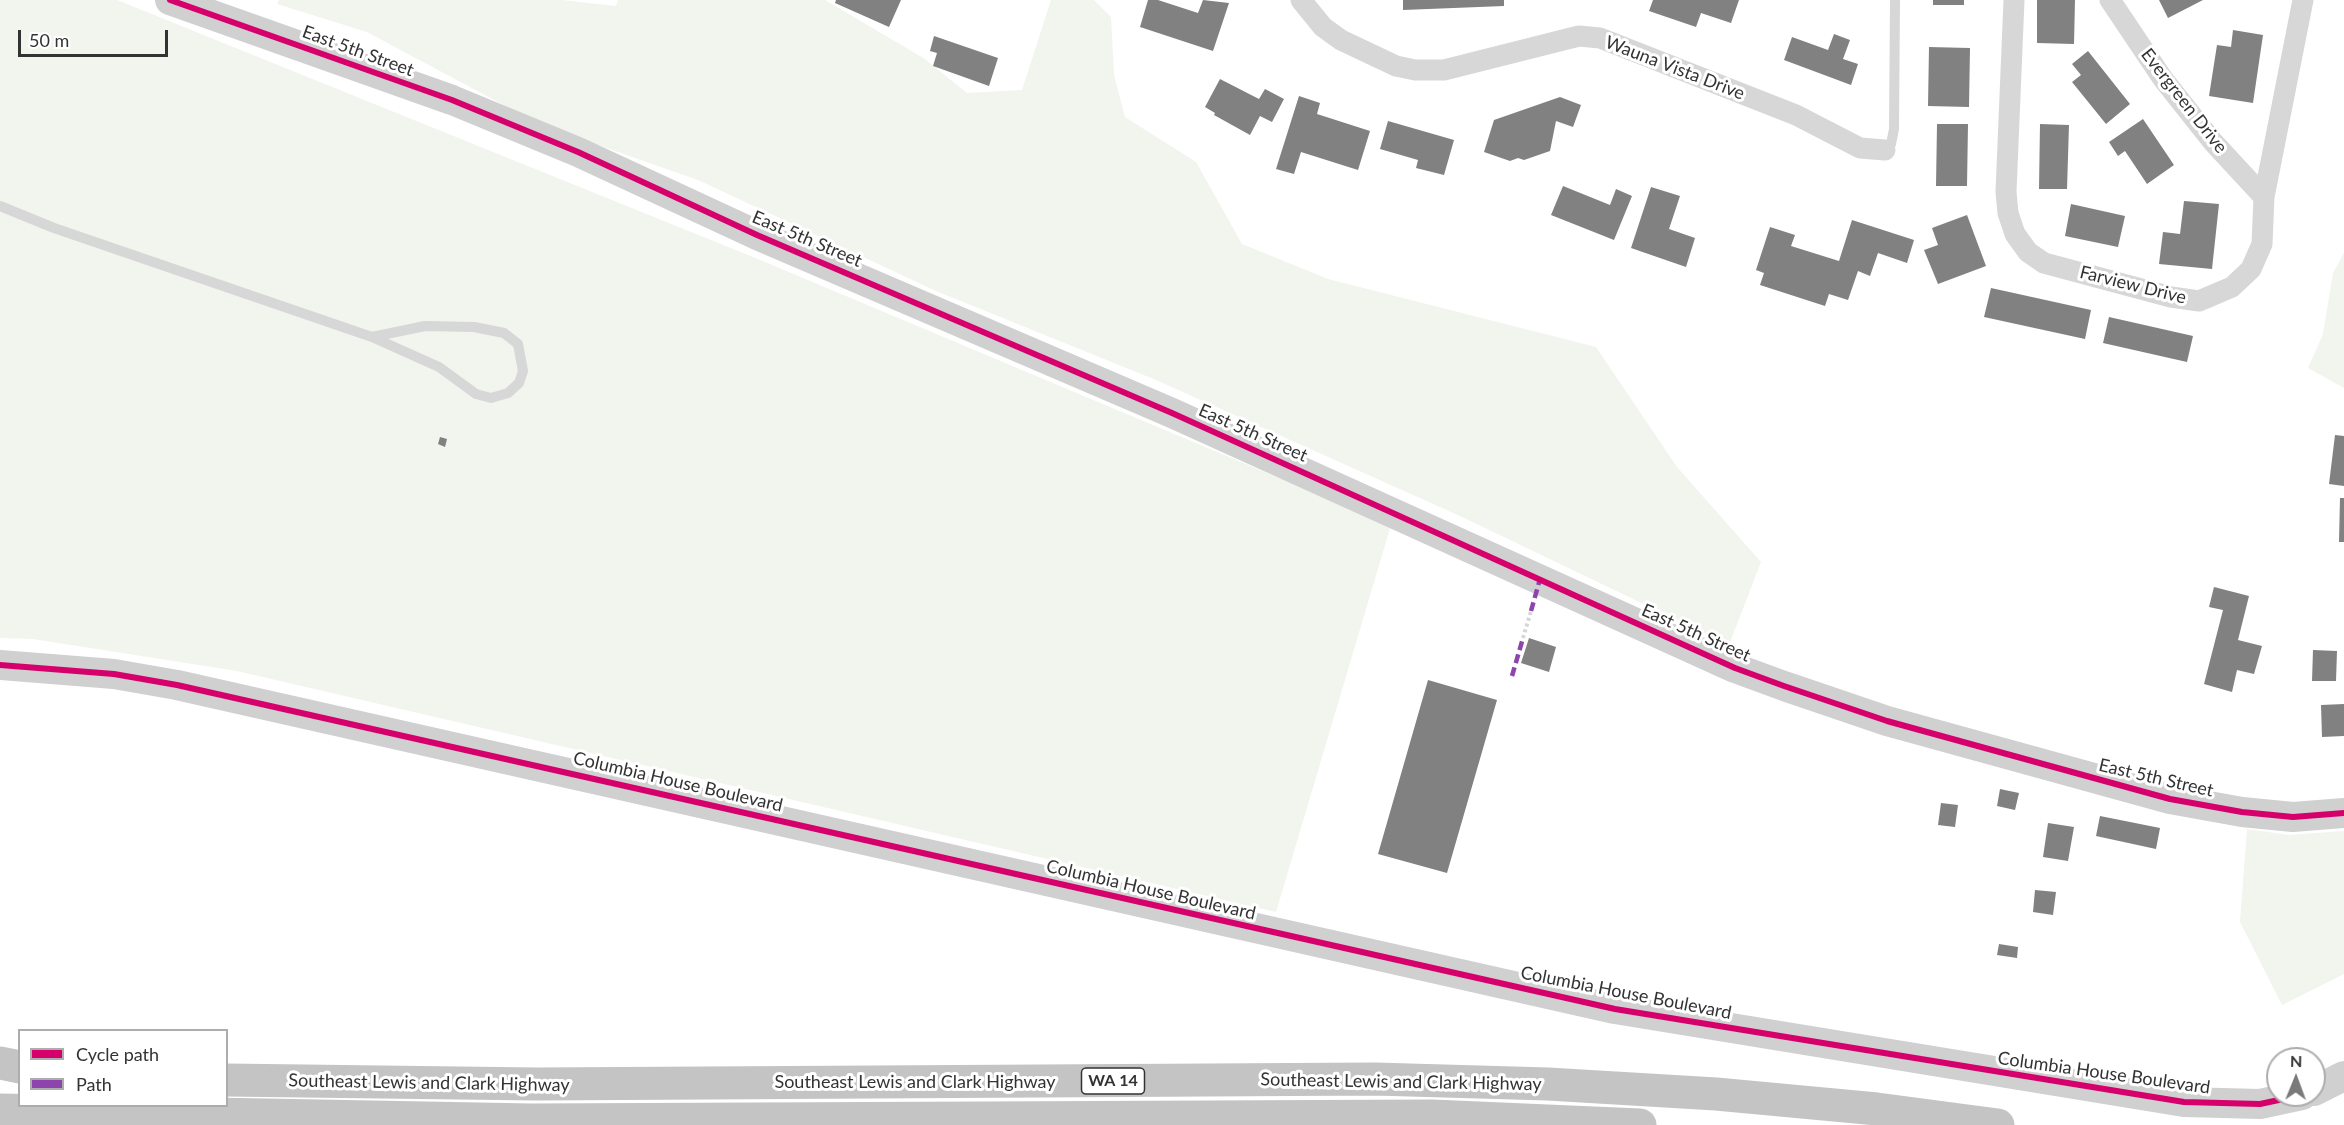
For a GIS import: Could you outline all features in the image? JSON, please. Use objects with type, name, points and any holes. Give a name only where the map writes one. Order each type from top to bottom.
[{"type":"highway","points":[[0,1063],[18,1067]]},
{"type":"highway","points":[[0,1074],[18,1074]]},
{"type":"highway","name":"Southeast Lewis and Clark Highway","points":[[228,1080],[561,1084],[1375,1079],[1548,1084],[1716,1094],[1877,1109],[1998,1125]]},
{"type":"highway","name":"Southeast Lewis and Clark Highway","points":[[0,1110],[531,1120],[1454,1121],[1640,1125]]},
{"type":"street","name":"East 5th Street","points":[[170,0],[452,100],[578,152],[757,235],[1172,413],[1735,668],[1784,687],[1887,721],[2170,799],[2242,812],[2293,817],[2344,813]]},
{"type":"street","name":"Wauna Vista Drive","points":[[1301,0],[1323,27],[1341,40],[1396,66],[1415,70],[1444,70],[1569,38],[1600,38],[1796,115],[1860,148],[1885,150]]},
{"type":"street","name":"Farview Drive","points":[[2014,0],[2008,213],[2015,234],[2028,252],[2044,263],[2171,297],[2199,301],[2232,286],[2252,269],[2262,244],[2264,197],[2303,0]]},
{"type":"street","name":"Evergreen Drive","points":[[2110,0],[2163,79],[2213,142],[2264,197]]},
{"type":"street","name":"Columbia House Boulevard","points":[[0,664],[114,674],[177,685],[1616,1009],[2184,1102],[2266,1103]]},
{"type":"street","points":[[2326,1085],[2344,1076]]},
{"type":"lane","points":[[1885,150],[1891,144],[1894,129],[1895,0]]},
{"type":"lane","points":[[0,206],[54,228],[372,337],[439,367],[476,394],[491,398],[508,393],[519,383],[523,370],[518,344],[504,333],[474,327],[426,326],[372,337]]},
{"type":"path","points":[[1523,638],[1531,611]]},
{"type":"shaded area","points":[[0,0],[117,0],[753,257],[1391,525],[1276,912],[237,671],[33,639],[0,638]]},
{"type":"shaded area","points":[[279,0],[562,0],[616,6],[618,0],[825,0],[925,59],[967,93],[1022,90],[1051,0],[1094,0],[1111,17],[1114,75],[1125,117],[1196,162],[1242,244],[1328,279],[1596,347],[1677,467],[1761,562],[1729,645],[1460,516],[1156,380],[936,291],[698,180],[541,125],[367,32],[277,4]]},
{"type":"shaded area","points":[[2344,253],[2344,388],[2308,368],[2323,334],[2333,273]]},
{"type":"shaded area","points":[[2247,829],[2289,835],[2344,831],[2344,974],[2282,1005],[2240,922]]},
{"type":"building","points":[[836,0],[901,0],[889,27],[835,3]]},
{"type":"building","points":[[1148,0],[1158,0],[1198,13],[1203,0],[1229,3],[1213,51],[1140,27]]},
{"type":"building","points":[[1403,0],[1504,0],[1504,6],[1403,10]]},
{"type":"building","points":[[1653,0],[1739,0],[1731,23],[1701,13],[1696,27],[1649,11]]},
{"type":"building","points":[[1933,0],[1964,0],[1964,5],[1933,5]]},
{"type":"building","points":[[2037,0],[2075,0],[2074,44],[2037,43]]},
{"type":"building","points":[[2159,0],[2203,0],[2168,18]]},
{"type":"building","points":[[2233,30],[2263,35],[2253,103],[2209,96],[2217,45],[2231,47]]},
{"type":"building","points":[[1834,34],[1850,40],[1843,59],[1858,64],[1851,85],[1784,60],[1792,37],[1828,50]]},
{"type":"building","points":[[934,36],[998,58],[989,86],[933,66],[937,53],[930,51]]},
{"type":"building","points":[[1929,47],[1970,48],[1969,107],[1928,106]]},
{"type":"building","points":[[2088,51],[2130,104],[2106,124],[2072,82],[2081,75],[2072,64]]},
{"type":"building","points":[[1220,79],[1259,99],[1265,89],[1284,99],[1272,122],[1260,116],[1250,135],[1214,115],[1215,113],[1205,107]]},
{"type":"building","points":[[1299,96],[1320,103],[1317,114],[1370,131],[1358,170],[1301,152],[1294,174],[1276,169]]},
{"type":"building","points":[[1560,97],[1581,105],[1573,127],[1556,121],[1550,151],[1524,160],[1518,158],[1510,161],[1484,152],[1494,120]]},
{"type":"building","points":[[2143,119],[2174,165],[2147,184],[2125,151],[2118,156],[2109,142]]},
{"type":"building","points":[[1388,121],[1454,140],[1444,175],[1416,168],[1418,160],[1380,149]]},
{"type":"building","points":[[1937,124],[1968,124],[1967,186],[1936,186]]},
{"type":"building","points":[[2040,124],[2069,125],[2067,189],[2039,189]]},
{"type":"building","points":[[1563,186],[1610,205],[1616,189],[1632,196],[1614,240],[1551,215]]},
{"type":"building","points":[[1651,187],[1680,196],[1669,229],[1695,238],[1686,267],[1631,248]]},
{"type":"building","points":[[2184,201],[2219,204],[2212,269],[2159,264],[2163,232],[2180,234]]},
{"type":"building","points":[[2071,204],[2125,216],[2118,247],[2065,236]]},
{"type":"building","points":[[1967,215],[1986,266],[1938,284],[1924,250],[1938,245],[1932,228]]},
{"type":"building","points":[[1852,220],[1914,240],[1907,263],[1878,253],[1870,276],[1858,271],[1848,300],[1829,294],[1825,306],[1760,285],[1764,273],[1756,270],[1770,227],[1795,235],[1791,246],[1839,261]]},
{"type":"building","points":[[1991,288],[2091,310],[2085,339],[1984,317]]},
{"type":"building","points":[[2109,317],[2193,336],[2187,362],[2103,343]]},
{"type":"building","points":[[2335,435],[2344,436],[2344,486],[2329,484]]},
{"type":"building","points":[[440,437],[447,439],[445,447],[438,444]]},
{"type":"building","points":[[2340,498],[2344,498],[2344,542],[2339,542]]},
{"type":"building","points":[[2214,587],[2249,596],[2238,640],[2262,646],[2254,674],[2237,670],[2232,692],[2204,684],[2223,610],[2209,607]]},
{"type":"building","points":[[1529,638],[1556,647],[1549,672],[1521,663]]},
{"type":"building","points":[[2313,650],[2337,651],[2336,681],[2312,681]]},
{"type":"building","points":[[1428,680],[1497,700],[1447,873],[1378,854]]},
{"type":"building","points":[[2344,704],[2344,736],[2322,737],[2321,705]]},
{"type":"building","points":[[2000,789],[2019,793],[2015,810],[1997,806]]},
{"type":"building","points":[[1941,803],[1958,805],[1955,827],[1938,825]]},
{"type":"building","points":[[2100,816],[2160,828],[2156,849],[2096,836]]},
{"type":"building","points":[[2048,823],[2074,827],[2068,861],[2043,857]]},
{"type":"building","points":[[2035,890],[2056,892],[2053,915],[2033,912]]},
{"type":"building","points":[[1999,944],[2018,947],[2017,958],[1997,955]]},
{"type":"marked path","points":[[1531,611],[1540,579]]},
{"type":"marked path","points":[[1512,676],[1523,638]]},
{"type":"cycle path","points":[[170,0],[452,100],[578,152],[757,235],[1172,413],[1735,668],[1887,721],[2170,799],[2242,812],[2293,817],[2344,813]]},
{"type":"cycle path","points":[[0,665],[114,674],[177,685],[1615,1009],[2184,1102],[2266,1103]]}]
